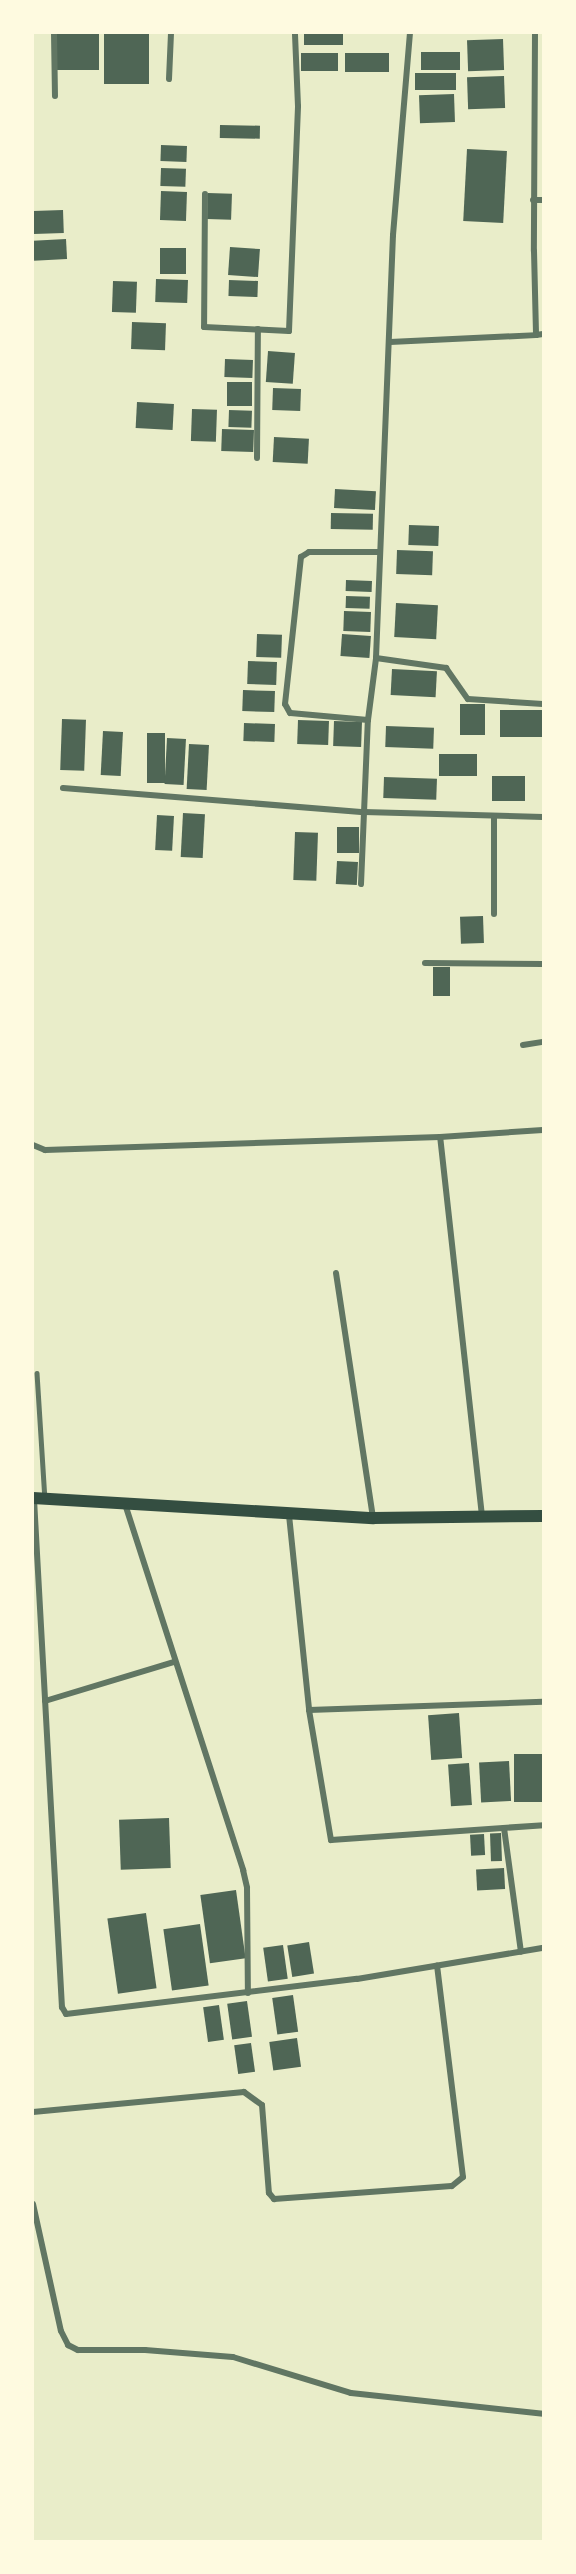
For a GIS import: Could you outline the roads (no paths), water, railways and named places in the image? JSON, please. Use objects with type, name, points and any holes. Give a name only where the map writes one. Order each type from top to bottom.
[{"type":"main road","points":[[37,1498],[289,1515],[374,1518],[543,1516]]},
{"type":"street","points":[[54,33],[55,96]]},
{"type":"street","points":[[169,79],[171,33]]},
{"type":"street","points":[[205,194],[204,327],[289,331],[298,106],[295,33]]},
{"type":"street","points":[[361,884],[368,720],[376,658],[378,552],[390,342],[393,235],[410,33]]},
{"type":"street","points":[[390,342],[540,334],[533,200],[535,33]]},
{"type":"street","points":[[533,200],[543,200]]},
{"type":"street","points":[[257,458],[258,330]]},
{"type":"street","points":[[368,720],[290,713],[285,704],[301,557],[309,552],[378,552]]},
{"type":"street","points":[[376,658],[446,668],[468,699],[543,704]]},
{"type":"street","points":[[63,788],[364,812],[543,817]]},
{"type":"street","points":[[494,816],[494,914]]},
{"type":"street","points":[[425,963],[543,964]]},
{"type":"street","points":[[523,1045],[543,1042]]},
{"type":"street","points":[[33,1144],[45,1150],[440,1137],[543,1130]]},
{"type":"street","points":[[440,1137],[482,1517]]},
{"type":"street","points":[[336,1273],[374,1518]]},
{"type":"street","points":[[37,1498],[45,1701],[62,2007],[66,2014],[248,1993],[437,1966],[543,1948]]},
{"type":"street","points":[[125,1504],[247,1888],[248,1993]]},
{"type":"street","points":[[289,1515],[309,1710],[331,1840],[543,1825]]},
{"type":"street","points":[[45,1701],[174,1662]]},
{"type":"street","points":[[309,1710],[543,1702]]},
{"type":"street","points":[[504,1828],[522,1952]]},
{"type":"street","points":[[33,2112],[244,2092],[261,2105],[269,2193],[274,2199],[452,2186],[463,2177],[437,1966]]},
{"type":"street","points":[[33,2204],[61,2331],[68,2344],[78,2350],[145,2350],[233,2357],[351,2393],[543,2414]]},
{"type":"lane","points":[[37,1372],[37,1498]]}]
